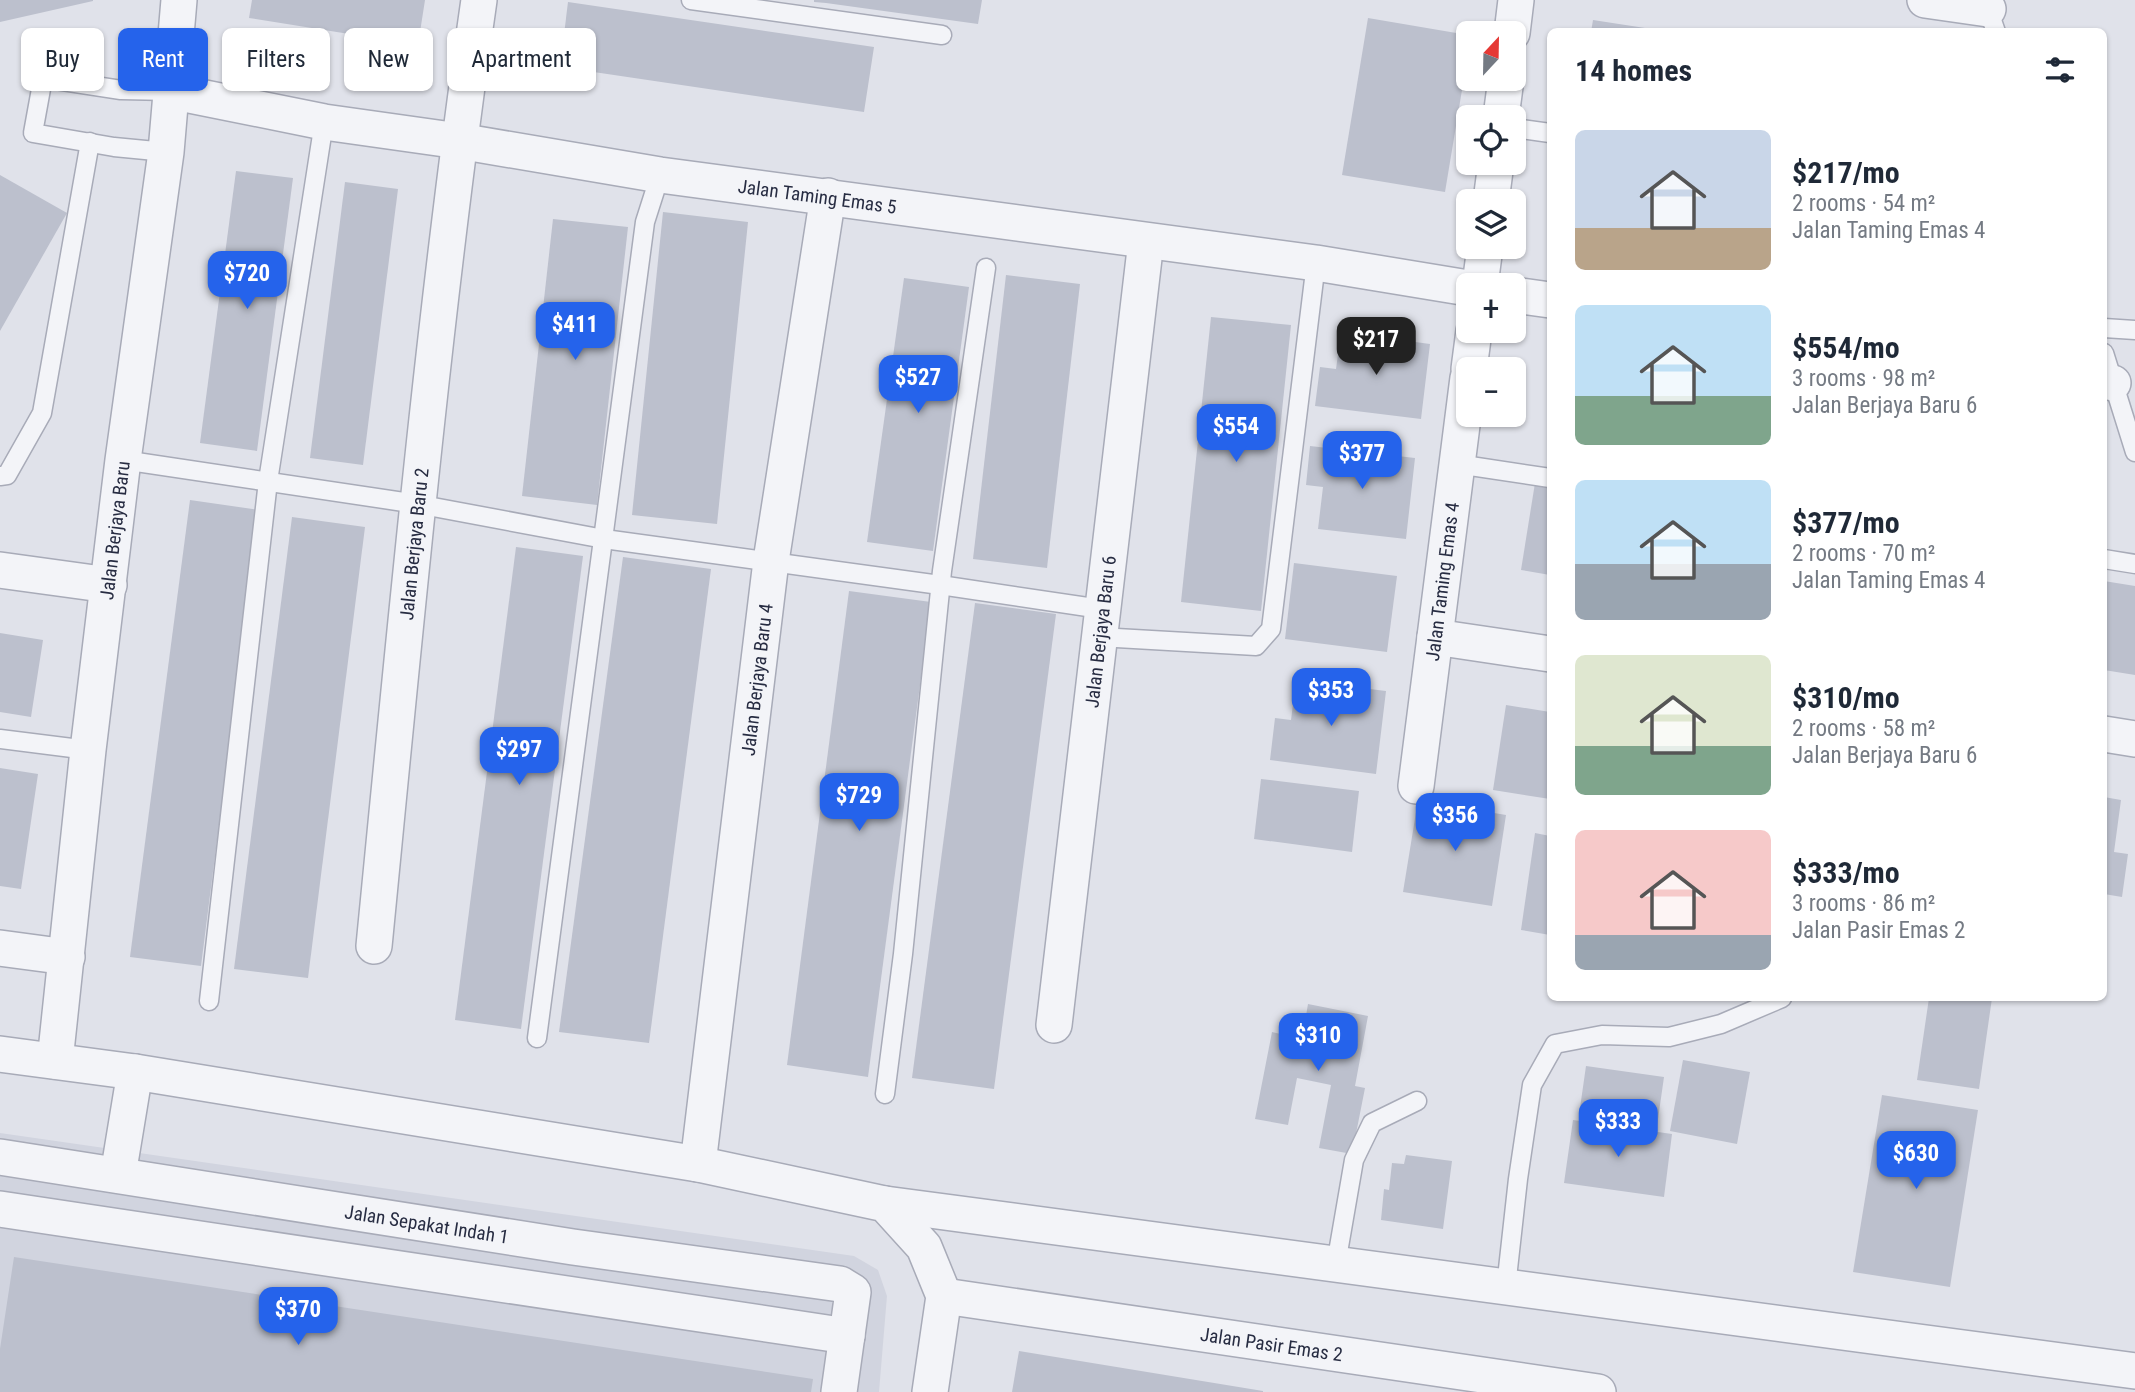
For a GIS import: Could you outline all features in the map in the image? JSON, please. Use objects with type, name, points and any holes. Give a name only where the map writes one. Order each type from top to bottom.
[{"type":"street","name":"Jalan Berjaya Baru","points":[[176,28],[179,0]]},
{"type":"street","name":"Jalan Berjaya Baru 2","points":[[374,946],[417,504],[459,141],[479,0]]},
{"type":"street","points":[[1513,21],[1516,0]]},
{"type":"street","points":[[1925,0],[1990,13]]},
{"type":"street","name":"Jalan Berjaya Baru","points":[[55,1061],[88,750],[123,460],[166,152],[170,91]]},
{"type":"street","name":"Jalan Taming Emas 5","points":[[170,91],[324,121],[660,175],[1316,263],[1456,286]]},
{"type":"street","name":"Jalan Berjaya Baru 4","points":[[698,1164],[771,561],[828,196]]},
{"type":"street","name":"Jalan Berjaya Baru 6","points":[[1054,1025],[1146,241]]},
{"type":"street","points":[[1526,297],[1547,300]]},
{"type":"street","name":"Jalan Taming Emas 4","points":[[1416,786],[1462,427]]},
{"type":"street","points":[[0,570],[109,584]]},
{"type":"street","points":[[1435,637],[1547,654]]},
{"type":"street","points":[[2107,734],[2135,739]]},
{"type":"street","points":[[0,948],[67,957]]},
{"type":"street","points":[[0,1054],[135,1072],[698,1164],[885,1204],[2135,1371]]},
{"type":"street","points":[[118,1175],[135,1072]]},
{"type":"street","name":"Jalan Sepakat Indah 1","points":[[0,1157],[573,1247],[840,1284],[853,1292],[847,1336]]},
{"type":"street","points":[[264,1248],[271,1199]]},
{"type":"street","points":[[885,1204],[924,1247],[944,1296],[929,1392]]},
{"type":"street","points":[[0,1209],[847,1336],[839,1392]]},
{"type":"street","points":[[567,1294],[573,1247]]},
{"type":"street","name":"Jalan Pasir Emas 2","points":[[944,1296],[1598,1392]]},
{"type":"lane","points":[[691,0],[942,34]]},
{"type":"lane","points":[[118,90],[43,78],[33,133],[114,147],[166,152]]},
{"type":"lane","points":[[209,1001],[268,481],[324,121]]},
{"type":"lane","points":[[1526,130],[1547,133]]},
{"type":"lane","points":[[0,476],[7,475],[42,413],[90,142]]},
{"type":"lane","points":[[537,1038],[645,222],[660,175]]},
{"type":"lane","points":[[123,460],[417,504],[604,539],[940,585],[1100,623],[1256,646],[1271,629],[1316,263]]},
{"type":"lane","points":[[885,1094],[904,941],[940,585],[985,268]]},
{"type":"lane","points":[[2107,328],[2135,330]]},
{"type":"lane","points":[[2107,372],[2135,452]]},
{"type":"lane","points":[[1457,464],[1547,478]]},
{"type":"lane","points":[[2107,559],[2135,564]]},
{"type":"lane","points":[[0,739],[88,750]]},
{"type":"lane","points":[[1506,1287],[1532,1085],[1555,1044],[1602,1035],[1670,1037],[1721,1024],[1776,1001]]},
{"type":"lane","points":[[1336,1264],[1354,1160],[1372,1123],[1417,1101]]},
{"type":"shaded area","points":[[0,1133],[854,1256],[878,1270],[887,1296],[879,1392],[0,1392]]},
{"type":"building","points":[[0,0],[93,0],[93,1],[0,22]]},
{"type":"building","points":[[252,0],[425,0],[421,28],[344,28],[344,33],[330,31],[330,28],[312,28],[249,18]]},
{"type":"building","points":[[814,0],[982,0],[978,24]]},
{"type":"building","points":[[568,2],[874,47],[864,112],[596,72],[596,28],[565,28]]},
{"type":"building","points":[[1368,18],[1456,33],[1456,91],[1462,91],[1460,105],[1456,105],[1456,126],[1445,192],[1342,175]]},
{"type":"building","points":[[1593,20],[1645,28],[1592,28]]},
{"type":"building","points":[[236,171],[293,178],[257,451],[200,443]]},
{"type":"building","points":[[0,175],[67,213],[0,331]]},
{"type":"building","points":[[345,182],[398,189],[363,465],[310,458]]},
{"type":"building","points":[[663,212],[748,222],[717,524],[632,515]]},
{"type":"building","points":[[553,219],[628,227],[597,505],[522,496]]},
{"type":"building","points":[[1006,275],[1080,284],[1047,568],[973,559]]},
{"type":"building","points":[[904,278],[969,287],[933,551],[867,542]]},
{"type":"building","points":[[1211,317],[1291,325],[1261,611],[1181,602]]},
{"type":"building","points":[[1341,332],[1430,344],[1421,419],[1315,406],[1320,367],[1336,369]]},
{"type":"building","points":[[1310,446],[1415,458],[1406,539],[1318,529],[1323,487],[1306,485]]},
{"type":"building","points":[[1535,483],[1547,485],[1547,574],[1521,570]]},
{"type":"building","points":[[190,500],[259,510],[201,966],[130,957]]},
{"type":"building","points":[[292,517],[365,527],[308,978],[234,969]]},
{"type":"building","points":[[516,547],[583,556],[521,1029],[455,1020]]},
{"type":"building","points":[[623,557],[711,569],[649,1043],[559,1032]]},
{"type":"building","points":[[1294,563],[1397,576],[1387,652],[1285,639]]},
{"type":"building","points":[[2107,581],[2135,586],[2135,675],[2107,670]]},
{"type":"building","points":[[849,591],[931,602],[868,1077],[787,1065]]},
{"type":"building","points":[[975,603],[1056,614],[994,1089],[912,1078]]},
{"type":"building","points":[[0,633],[43,640],[31,717],[0,712]]},
{"type":"building","points":[[1296,680],[1386,691],[1376,774],[1270,760],[1275,718],[1291,720]]},
{"type":"building","points":[[1506,705],[1547,712],[1547,799],[1493,790]]},
{"type":"building","points":[[0,768],[38,774],[21,889],[0,886]]},
{"type":"building","points":[[1261,779],[1359,791],[1352,852],[1254,839]]},
{"type":"building","points":[[2107,798],[2121,800],[2114,852],[2128,854],[2122,897],[2107,894]]},
{"type":"building","points":[[1418,800],[1506,815],[1492,906],[1403,892]]},
{"type":"building","points":[[1535,833],[1547,835],[1547,934],[1521,930]]},
{"type":"building","points":[[1929,1001],[1992,1001],[1979,1089],[1917,1080]]},
{"type":"building","points":[[1308,1004],[1368,1016],[1355,1086],[1365,1088],[1352,1154],[1319,1148],[1331,1085],[1297,1078],[1288,1125],[1255,1119],[1272,1032],[1302,1039]]},
{"type":"building","points":[[1683,1060],[1750,1072],[1737,1144],[1670,1131]]},
{"type":"building","points":[[1586,1066],[1664,1077],[1657,1126],[1579,1115]]},
{"type":"building","points":[[1882,1095],[1978,1110],[1950,1287],[1853,1272]]},
{"type":"building","points":[[1573,1120],[1672,1134],[1664,1197],[1564,1183]]},
{"type":"building","points":[[1406,1155],[1452,1161],[1443,1229],[1381,1220],[1384,1189],[1389,1190],[1392,1163],[1404,1164]]},
{"type":"building","points":[[14,1257],[813,1379],[811,1392],[0,1392],[0,1349]]},
{"type":"building","points":[[1019,1351],[1263,1391],[1263,1392],[1012,1392]]}]
